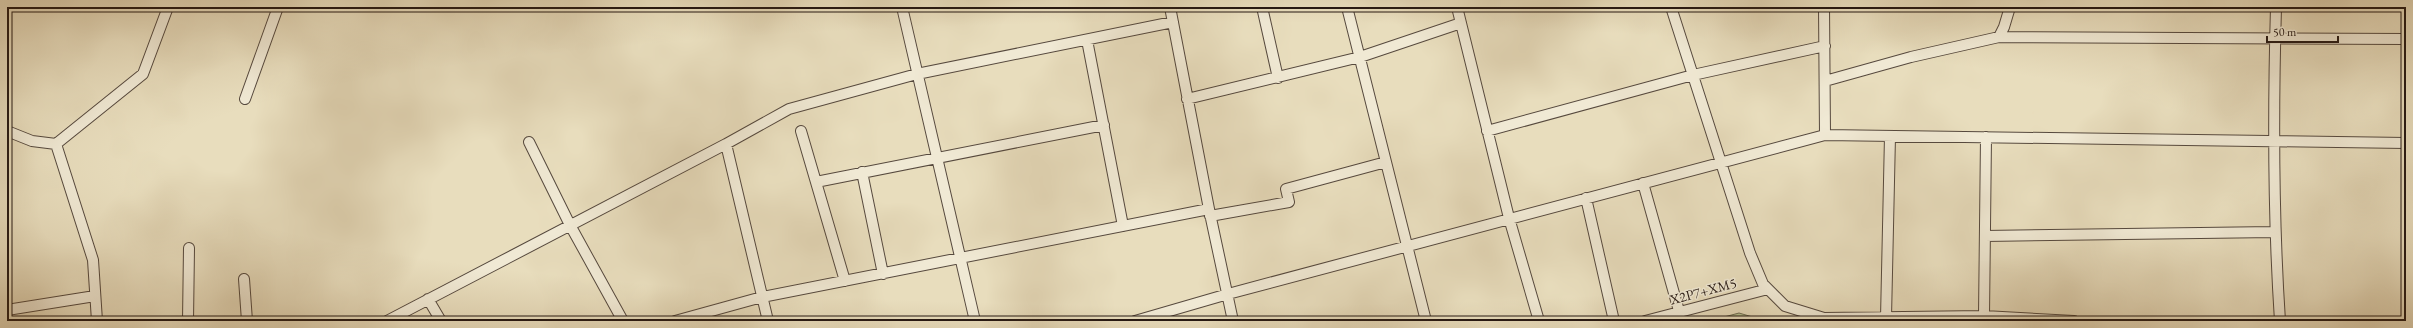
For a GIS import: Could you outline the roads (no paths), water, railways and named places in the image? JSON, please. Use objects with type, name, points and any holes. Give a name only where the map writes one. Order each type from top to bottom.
[{"type":"street","points":[[7,132],[32,141],[56,144],[143,74],[168,7]]},
{"type":"street","points":[[245,99],[278,7]]},
{"type":"street","points":[[902,7],[962,258],[975,321]]},
{"type":"street","points":[[1170,7],[1187,99],[1233,321]]},
{"type":"street","points":[[1262,7],[1278,78]]},
{"type":"street","points":[[1347,7],[1426,321]]},
{"type":"street","points":[[1457,7],[1509,218],[1539,321]]},
{"type":"street","points":[[1671,7],[1750,253],[1763,284],[1785,306],[1824,318],[1867,320],[1886,318],[1984,316],[2074,321]]},
{"type":"street","points":[[1998,37],[2004,27],[2010,7]]},
{"type":"street","points":[[2276,7],[2272,141],[2274,232],[2280,321]]},
{"type":"street","points":[[1825,135],[1825,46],[1827,8]]},
{"type":"street","points":[[387,321],[726,144],[789,108],[917,74],[1173,22]]},
{"type":"street","points":[[1187,99],[1360,57],[1461,23]]},
{"type":"street","points":[[1825,81],[1911,57],[1998,37],[2275,40],[2406,39]]},
{"type":"street","points":[[1087,40],[1123,226]]},
{"type":"street","points":[[1487,132],[1693,75],[1825,46]]},
{"type":"street","points":[[816,182],[937,156],[1104,124]]},
{"type":"street","points":[[801,131],[845,281]]},
{"type":"street","points":[[1135,321],[1228,294],[1509,218],[1825,135],[2406,143]]},
{"type":"street","points":[[1886,318],[1890,136]]},
{"type":"street","points":[[1984,316],[1986,137]]},
{"type":"street","points":[[529,142],[570,225],[623,321]]},
{"type":"street","points":[[56,144],[92,260],[97,321]]},
{"type":"street","points":[[726,144],[768,321]]},
{"type":"street","points":[[675,321],[762,297],[1123,226],[1210,212],[1289,202],[1286,188],[1386,162]]},
{"type":"street","points":[[862,172],[883,274]]},
{"type":"street","points":[[1643,183],[1678,311]]},
{"type":"street","points":[[1586,198],[1614,321]]},
{"type":"street","points":[[1985,236],[2274,232]]},
{"type":"street","points":[[188,321],[189,248]]},
{"type":"street","points":[[244,279],[247,321]]},
{"type":"street","name":"X2P7+XM5","points":[[1645,321],[1768,288]]},
{"type":"street","points":[[7,310],[95,296]]},
{"type":"street","points":[[428,299],[441,321]]}]
